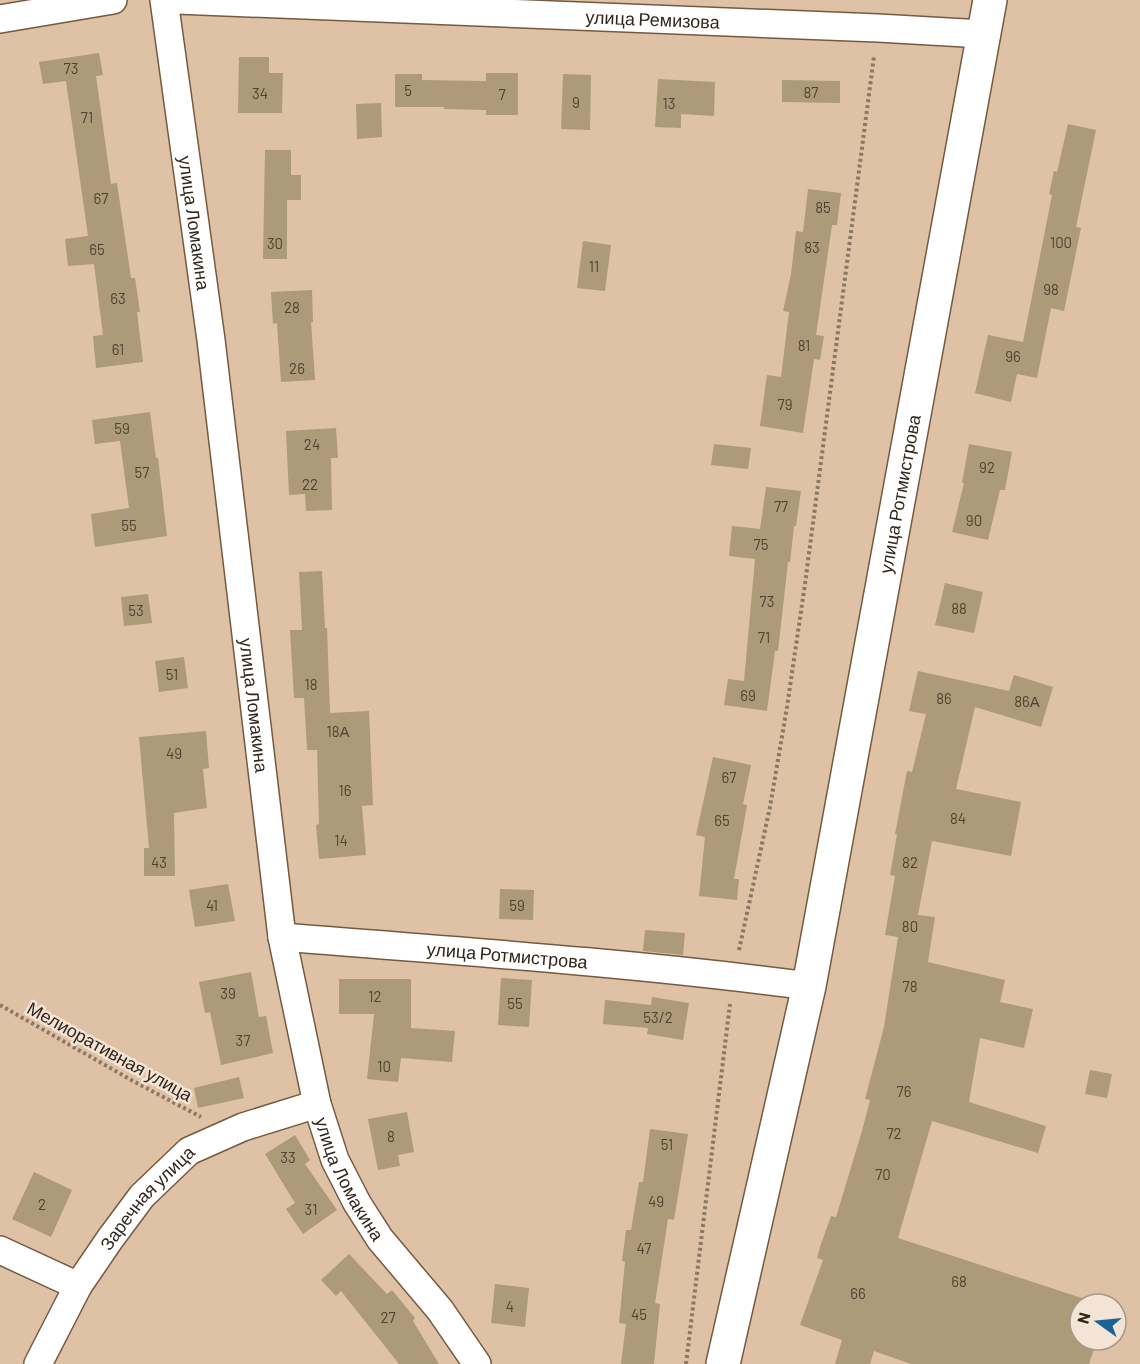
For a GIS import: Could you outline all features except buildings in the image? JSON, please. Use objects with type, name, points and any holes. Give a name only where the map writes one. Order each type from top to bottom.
[{"type":"street","points":[[0,19],[113,0]]},
{"type":"street","name":"улица Ломакина","points":[[164,0],[213,351],[282,937],[317,1104],[335,1160],[357,1203],[380,1239],[440,1310],[477,1364]]},
{"type":"street","name":"улица Ремизова","points":[[177,0],[983,34]]},
{"type":"street","name":"улица Ротмистрова","points":[[723,1364],[810,986],[990,0]]},
{"type":"street","name":"улица Ротмистрова","points":[[282,937],[543,958],[733,976],[810,986]]},
{"type":"street","name":"Заречная улица","points":[[38,1364],[78,1286],[142,1196],[189,1152],[243,1127],[317,1104]]},
{"type":"street","points":[[0,1250],[78,1286]]},
{"type":"path","points":[[686,1364],[733,976],[770,807],[787,707],[878,28]]},
{"type":"path","name":"Мелиоративная улица","points":[[0,1005],[133,1081],[207,1120]]}]
